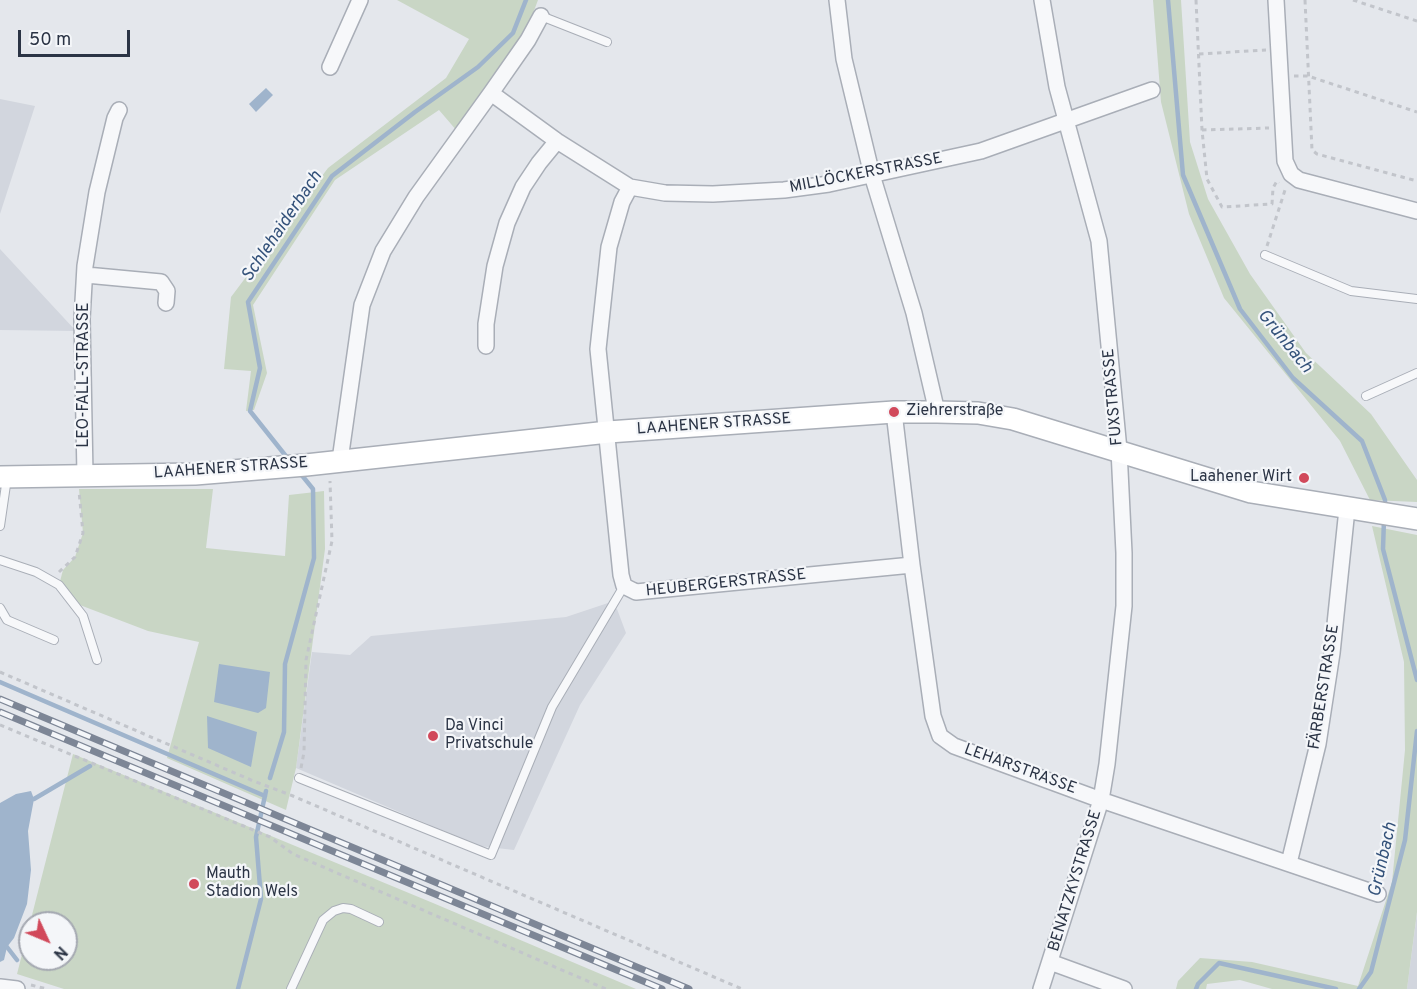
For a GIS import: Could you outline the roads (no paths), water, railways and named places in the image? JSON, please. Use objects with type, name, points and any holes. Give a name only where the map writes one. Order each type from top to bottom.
[{"type":"street","points":[[330,66],[360,0]]},
{"type":"street","points":[[837,0],[844,59],[872,175],[914,312],[937,412]]},
{"type":"street","name":"FUXSTRASSE","points":[[1042,0],[1057,87],[1099,241],[1119,450],[1124,606],[1101,800]]},
{"type":"street","points":[[1276,0],[1288,181],[1299,180],[1417,211]]},
{"type":"street","points":[[334,461],[362,305],[383,251],[416,197],[528,40],[541,16]]},
{"type":"street","name":"MILLÖCKERSTRASSE","points":[[491,93],[557,141],[630,187],[665,193],[713,194],[784,190],[872,175],[981,151],[1152,90]]},
{"type":"street","name":"LEO-FALL-STRASSE","points":[[82,482],[82,319],[86,266],[97,192],[115,118],[120,110]]},
{"type":"street","points":[[486,346],[486,324],[495,266],[507,223],[523,187],[557,141]]},
{"type":"street","name":"HEUBERGERSTRASSE","points":[[630,187],[622,202],[609,247],[598,349],[621,576],[624,586],[636,592],[912,565]]},
{"type":"street","points":[[86,275],[160,282],[167,291],[166,303]]},
{"type":"street","name":"LAAHENER STRASSE","points":[[3,476],[82,482],[306,465],[608,432],[894,412],[978,413],[1013,419],[1251,492],[1417,519]]},
{"type":"street","name":"LEHARSTRASSE","points":[[894,412],[933,716],[940,736],[954,746],[1101,800],[1378,894]]},
{"type":"street","name":"FÄRBERSTRASSE","points":[[1288,862],[1318,744],[1332,653],[1347,509]]},
{"type":"street","name":"BENATZKYSTRASSE","points":[[1041,989],[1101,800]]},
{"type":"street","name":"BENATZKYSTRASSE","points":[[1050,962],[1124,989]]},
{"type":"street","points":[[0,987],[17,989]]},
{"type":"lane","points":[[541,16],[607,42]]},
{"type":"lane","points":[[1265,255],[1351,291],[1417,299]]},
{"type":"lane","points":[[1366,396],[1417,373]]},
{"type":"lane","points":[[0,525],[3,476]]},
{"type":"lane","points":[[0,560],[36,572],[59,585],[83,616],[97,660]]},
{"type":"lane","points":[[299,778],[491,855],[552,707],[624,586]]},
{"type":"lane","points":[[0,608],[7,620],[54,640]]},
{"type":"lane","points":[[291,989],[323,920],[334,911],[343,908],[351,909],[379,922]]},
{"type":"water","points":[[266,88],[273,95],[256,112],[249,104]]},
{"type":"water","points":[[219,664],[270,672],[266,708],[258,713],[214,702]]},
{"type":"water","points":[[207,716],[257,732],[251,767],[208,748]]},
{"type":"water","points":[[31,791],[34,799],[28,831],[31,870],[27,904],[24,911],[18,911],[18,928],[7,947],[4,960],[0,962],[0,803],[16,794]]},
{"type":"waterway","name":"Schlehaiderbach","points":[[289,460],[250,411],[260,368],[248,302],[332,176],[478,67],[513,33],[526,0]]},
{"type":"waterway","name":"Grünbach","points":[[1168,0],[1183,175],[1240,309],[1293,378],[1362,441],[1385,500],[1385,508]]},
{"type":"waterway","name":"Schlehaiderbach","points":[[270,778],[284,732],[285,664],[314,558],[313,489],[300,473]]},
{"type":"waterway","name":"Grünbach","points":[[1384,519],[1383,549],[1417,680]]},
{"type":"waterway","points":[[0,682],[265,796]]},
{"type":"waterway","name":"Grünbach","points":[[1359,989],[1371,972],[1405,840],[1417,731]]},
{"type":"waterway","points":[[34,799],[90,766]]},
{"type":"waterway","name":"Schlehaiderbach","points":[[238,989],[261,899],[256,837],[266,791]]},
{"type":"waterway","points":[[7,947],[17,960]]},
{"type":"waterway","name":"Grünbach","points":[[1196,989],[1198,984],[1219,963],[1336,989]]},
{"type":"railway","points":[[0,699],[689,989]]},
{"type":"railway","points":[[0,712],[662,989]]},
{"type":"place","name":"Ziehrerstraße","points":[[894,412]]},
{"type":"place","name":"Laahener Wirt","points":[[1304,478]]},
{"type":"place","name":"Da Vinci Privatschule","points":[[433,736]]},
{"type":"place","name":"Mauth Stadion Wels","points":[[194,884]]}]
